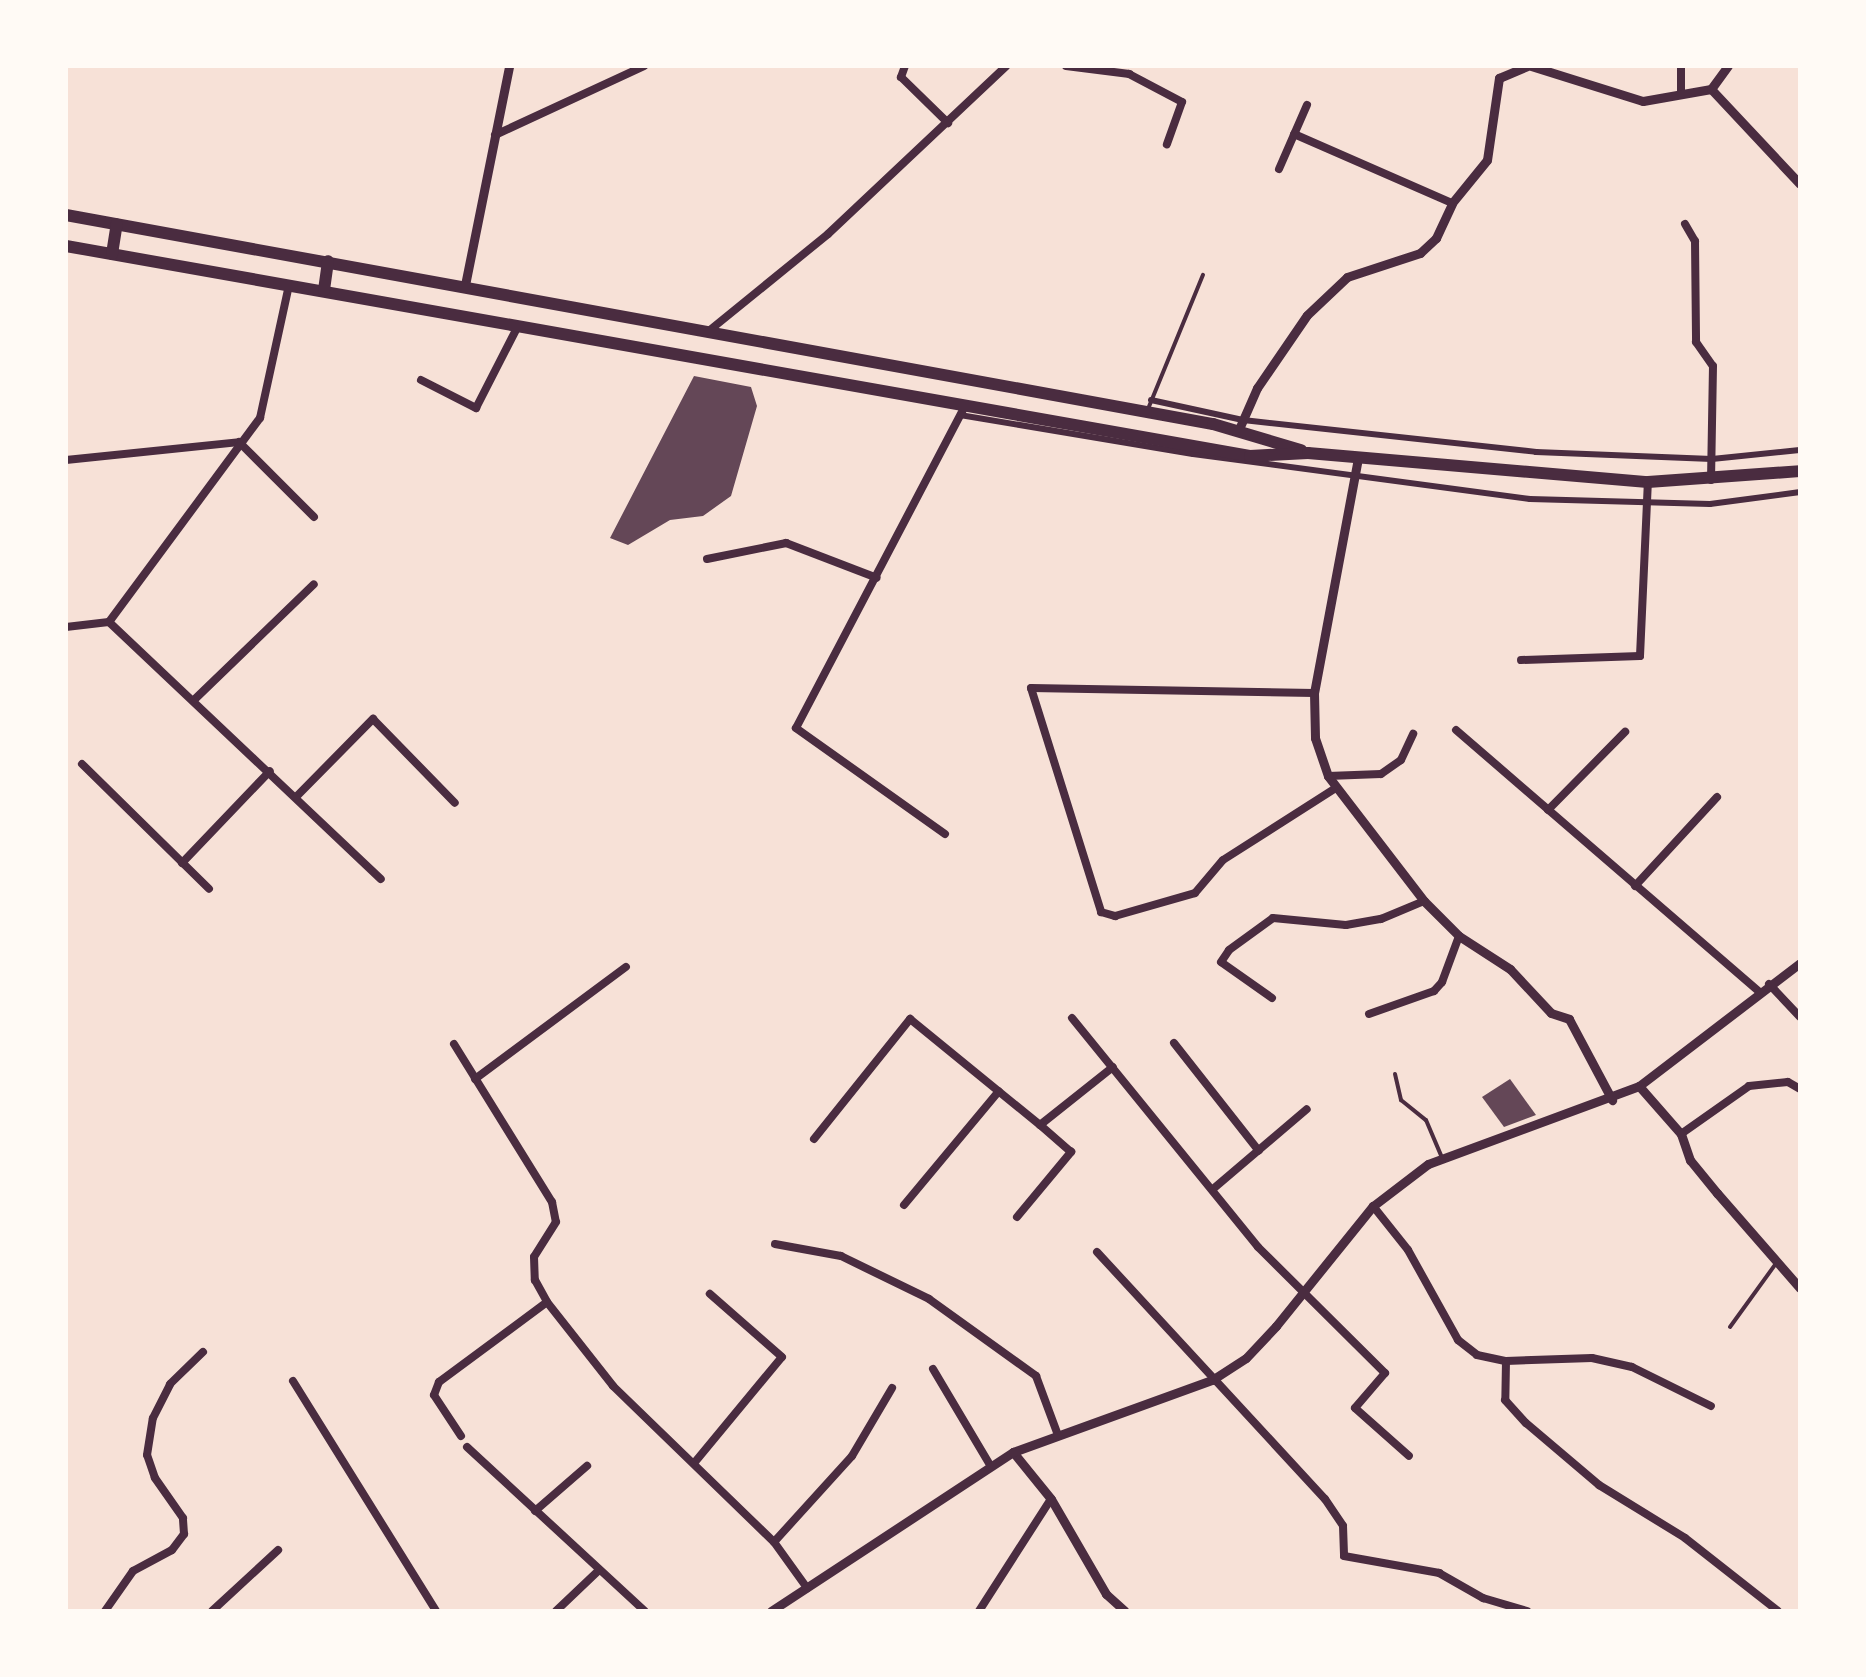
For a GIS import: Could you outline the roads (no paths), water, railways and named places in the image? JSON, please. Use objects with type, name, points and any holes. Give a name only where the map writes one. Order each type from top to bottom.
[{"type":"main road","points":[[66,215],[1149,406],[1241,424],[1308,453]]},
{"type":"main road","points":[[112,254],[117,224]]},
{"type":"main road","points":[[66,246],[324,290],[962,411],[1250,456],[1308,453],[1648,482],[1711,481],[1800,471]]},
{"type":"main road","points":[[324,290],[328,261]]},
{"type":"street","points":[[465,285],[509,66]]},
{"type":"street","points":[[495,135],[644,66]]},
{"type":"street","points":[[905,66],[901,77],[948,123]]},
{"type":"street","points":[[710,330],[828,234],[1006,66]]},
{"type":"street","points":[[1066,66],[1129,74],[1182,102],[1167,144]]},
{"type":"street","points":[[1728,66],[1711,89],[1643,101],[1529,66],[1499,78],[1487,160],[1452,203],[1436,238],[1420,253],[1347,277],[1307,315],[1257,388],[1241,424],[1536,452],[1712,459],[1800,450]]},
{"type":"street","points":[[1681,66],[1681,94]]},
{"type":"street","points":[[1711,89],[1800,184]]},
{"type":"street","points":[[1279,169],[1307,105]]},
{"type":"street","points":[[1294,134],[1452,203]]},
{"type":"street","points":[[1685,224],[1695,241],[1696,342],[1713,366],[1711,481]]},
{"type":"street","points":[[66,627],[109,622],[239,442],[260,418],[289,285]]},
{"type":"street","points":[[421,380],[476,408],[518,326]]},
{"type":"street","points":[[945,834],[796,728],[962,411],[1356,475],[1530,499],[1710,504],[1800,492]]},
{"type":"street","points":[[66,460],[239,442]]},
{"type":"street","points":[[239,442],[314,517]]},
{"type":"street","points":[[1358,458],[1314,693],[1315,738],[1328,776],[1424,901],[1459,936],[1510,969],[1551,1013],[1569,1019],[1612,1100]]},
{"type":"street","points":[[1521,660],[1635,660],[1640,656],[1648,482]]},
{"type":"street","points":[[707,559],[786,543],[877,578]]},
{"type":"street","points":[[195,699],[314,584]]},
{"type":"street","points":[[109,622],[195,699],[381,879]]},
{"type":"street","points":[[1314,693],[1031,688],[1072,809],[1093,901],[1101,912],[1115,916],[1195,893],[1223,860],[1337,787]]},
{"type":"street","points":[[296,797],[373,719],[455,803]]},
{"type":"street","points":[[1456,730],[1759,992]]},
{"type":"street","points":[[1548,810],[1625,732]]},
{"type":"street","points":[[1328,776],[1381,774],[1401,760],[1413,734]]},
{"type":"street","points":[[82,764],[209,889]]},
{"type":"street","points":[[182,863],[270,771]]},
{"type":"street","points":[[1635,886],[1717,797]]},
{"type":"street","points":[[1272,998],[1221,962],[1229,950],[1273,918],[1346,925],[1424,901]]},
{"type":"street","points":[[1369,1014],[1434,991],[1442,982],[1459,936]]},
{"type":"street","points":[[771,1611],[1013,1452],[1212,1380],[1246,1358],[1373,1206],[1442,1158],[1612,1100],[1639,1086],[1800,963]]},
{"type":"street","points":[[475,1079],[626,967]]},
{"type":"street","points":[[1769,984],[1800,1017]]},
{"type":"street","points":[[1072,1018],[1258,1247],[1385,1373],[1355,1408],[1409,1456]]},
{"type":"street","points":[[814,1139],[910,1019],[1071,1152],[1017,1217]]},
{"type":"street","points":[[1174,1043],[1259,1151]]},
{"type":"street","points":[[454,1044],[552,1202],[556,1222],[534,1257],[535,1280],[547,1302],[613,1386],[695,1462],[774,1542],[807,1588]]},
{"type":"street","points":[[1040,1125],[1113,1067]]},
{"type":"street","points":[[1681,1134],[1749,1086],[1788,1082],[1800,1089]]},
{"type":"street","points":[[1639,1086],[1681,1134],[1690,1160],[1800,1288]]},
{"type":"street","points":[[904,1205],[999,1091]]},
{"type":"street","points":[[1213,1189],[1307,1109]]},
{"type":"street","points":[[1373,1206],[1408,1250],[1458,1340],[1477,1355],[1506,1361],[1605,1361],[1632,1367],[1711,1406]]},
{"type":"street","points":[[775,1244],[841,1256],[929,1299],[1036,1376],[1058,1435]]},
{"type":"street","points":[[1097,1252],[1325,1499],[1343,1526],[1344,1556],[1439,1573],[1483,1598],[1527,1611]]},
{"type":"street","points":[[695,1462],[782,1357],[710,1294]]},
{"type":"street","points":[[461,1436],[434,1395],[439,1382],[547,1302]]},
{"type":"street","points":[[105,1611],[133,1571],[172,1550],[184,1534],[183,1518],[155,1478],[147,1455],[153,1418],[170,1384],[203,1352]]},
{"type":"street","points":[[1506,1361],[1505,1400],[1526,1423],[1599,1485],[1685,1538],[1778,1611]]},
{"type":"street","points":[[933,1369],[990,1465]]},
{"type":"street","points":[[293,1381],[436,1611]]},
{"type":"street","points":[[774,1542],[852,1456],[892,1388]]},
{"type":"street","points":[[467,1447],[645,1611]]},
{"type":"street","points":[[1013,1452],[1051,1499],[1106,1594],[1125,1611]]},
{"type":"street","points":[[535,1511],[587,1466]]},
{"type":"street","points":[[979,1611],[1051,1499]]},
{"type":"street","points":[[212,1611],[278,1550]]},
{"type":"street","points":[[556,1611],[599,1570]]},
{"type":"lane","points":[[1149,406],[1203,275]]},
{"type":"lane","points":[[1395,1074],[1401,1100],[1426,1120],[1442,1158]]},
{"type":"lane","points":[[1730,1327],[1778,1260]]}]
